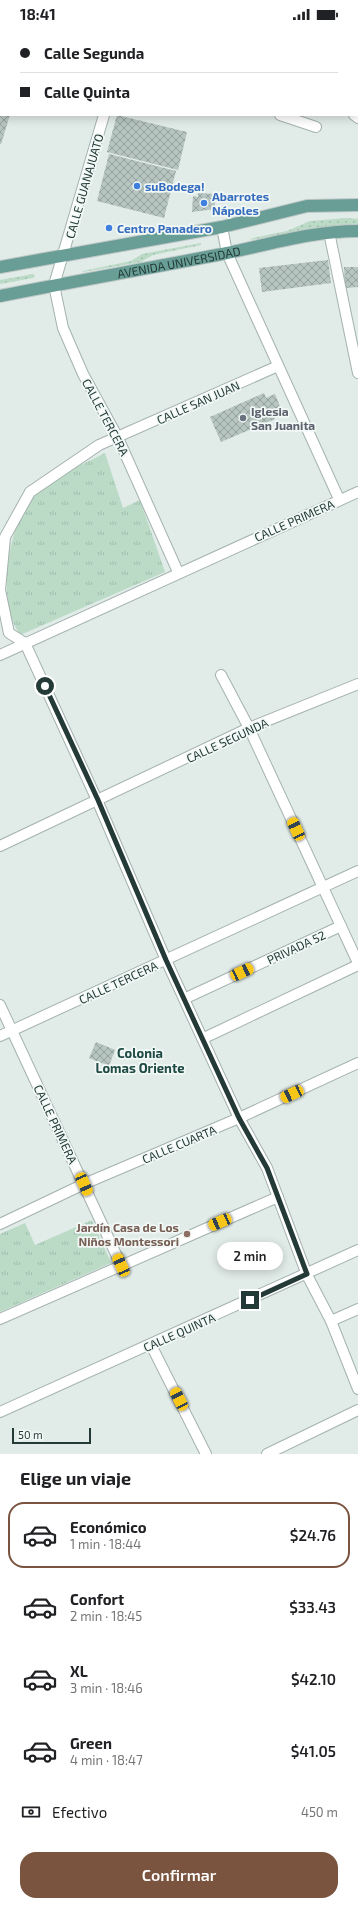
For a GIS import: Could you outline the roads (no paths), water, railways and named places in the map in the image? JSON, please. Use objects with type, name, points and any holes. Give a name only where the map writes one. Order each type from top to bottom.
[{"type":"main road","name":"AVENIDA UNIVERSIDAD","points":[[0,268],[222,227],[307,206],[358,205]]},
{"type":"main road","name":"AVENIDA UNIVERSIDAD","points":[[0,296],[227,253],[276,241],[329,232],[358,231]]},
{"type":"street","name":"CALLE GUANAJUATO","points":[[63,257],[104,116]]},
{"type":"street","points":[[283,116],[316,127]]},
{"type":"street","name":"CALLE PRIMERA","points":[[0,655],[339,499],[227,253],[222,227]]},
{"type":"street","points":[[329,232],[353,317],[358,373]]},
{"type":"street","name":"CALLE TERCERA","points":[[63,257],[54,285],[63,328],[83,374],[118,438],[178,572]]},
{"type":"street","name":"CALLE SAN JUAN","points":[[118,438],[278,366]]},
{"type":"street","points":[[118,438],[99,445],[30,492],[5,537],[0,590],[9,633],[25,643],[98,800],[166,960],[186,998],[239,1118],[267,1168],[307,1274],[331,1322],[358,1389]]},
{"type":"street","points":[[339,499],[358,492]]},
{"type":"street","points":[[204,1038],[358,964],[250,728],[221,675]]},
{"type":"street","name":"CALLE SEGUNDA","points":[[0,846],[250,728],[358,684]]},
{"type":"street","name":"CALLE TERCERA","points":[[0,1036],[358,871]]},
{"type":"street","name":"PRIVADA 52","points":[[186,998],[341,926]]},
{"type":"street","name":"CALLE PRIMERA","points":[[0,1005],[121,1265]]},
{"type":"street","name":"CALLE CUARTA","points":[[0,1224],[84,1184],[239,1118],[358,1063]]},
{"type":"street","points":[[0,1319],[278,1197]]},
{"type":"street","name":"CALLE QUINTA","points":[[0,1412],[151,1345],[358,1250]]},
{"type":"street","points":[[331,1322],[358,1310]]},
{"type":"street","points":[[151,1345],[206,1454]]},
{"type":"street","points":[[267,1454],[358,1410]]},
{"type":"place","name":"suBodega!","points":[[137,186]]},
{"type":"place","name":"Abarrotes Nápoles","points":[[204,203]]},
{"type":"place","name":"Centro Panadero","points":[[109,228]]},
{"type":"place","name":"Iglesia San Juanita","points":[[243,418]]},
{"type":"place","name":"Jardín Casa de Los Niños Montessori","points":[[187,1234]]},
{"type":"district","name":"Colonia Lomas Oriente","points":[[140,1060]]}]
